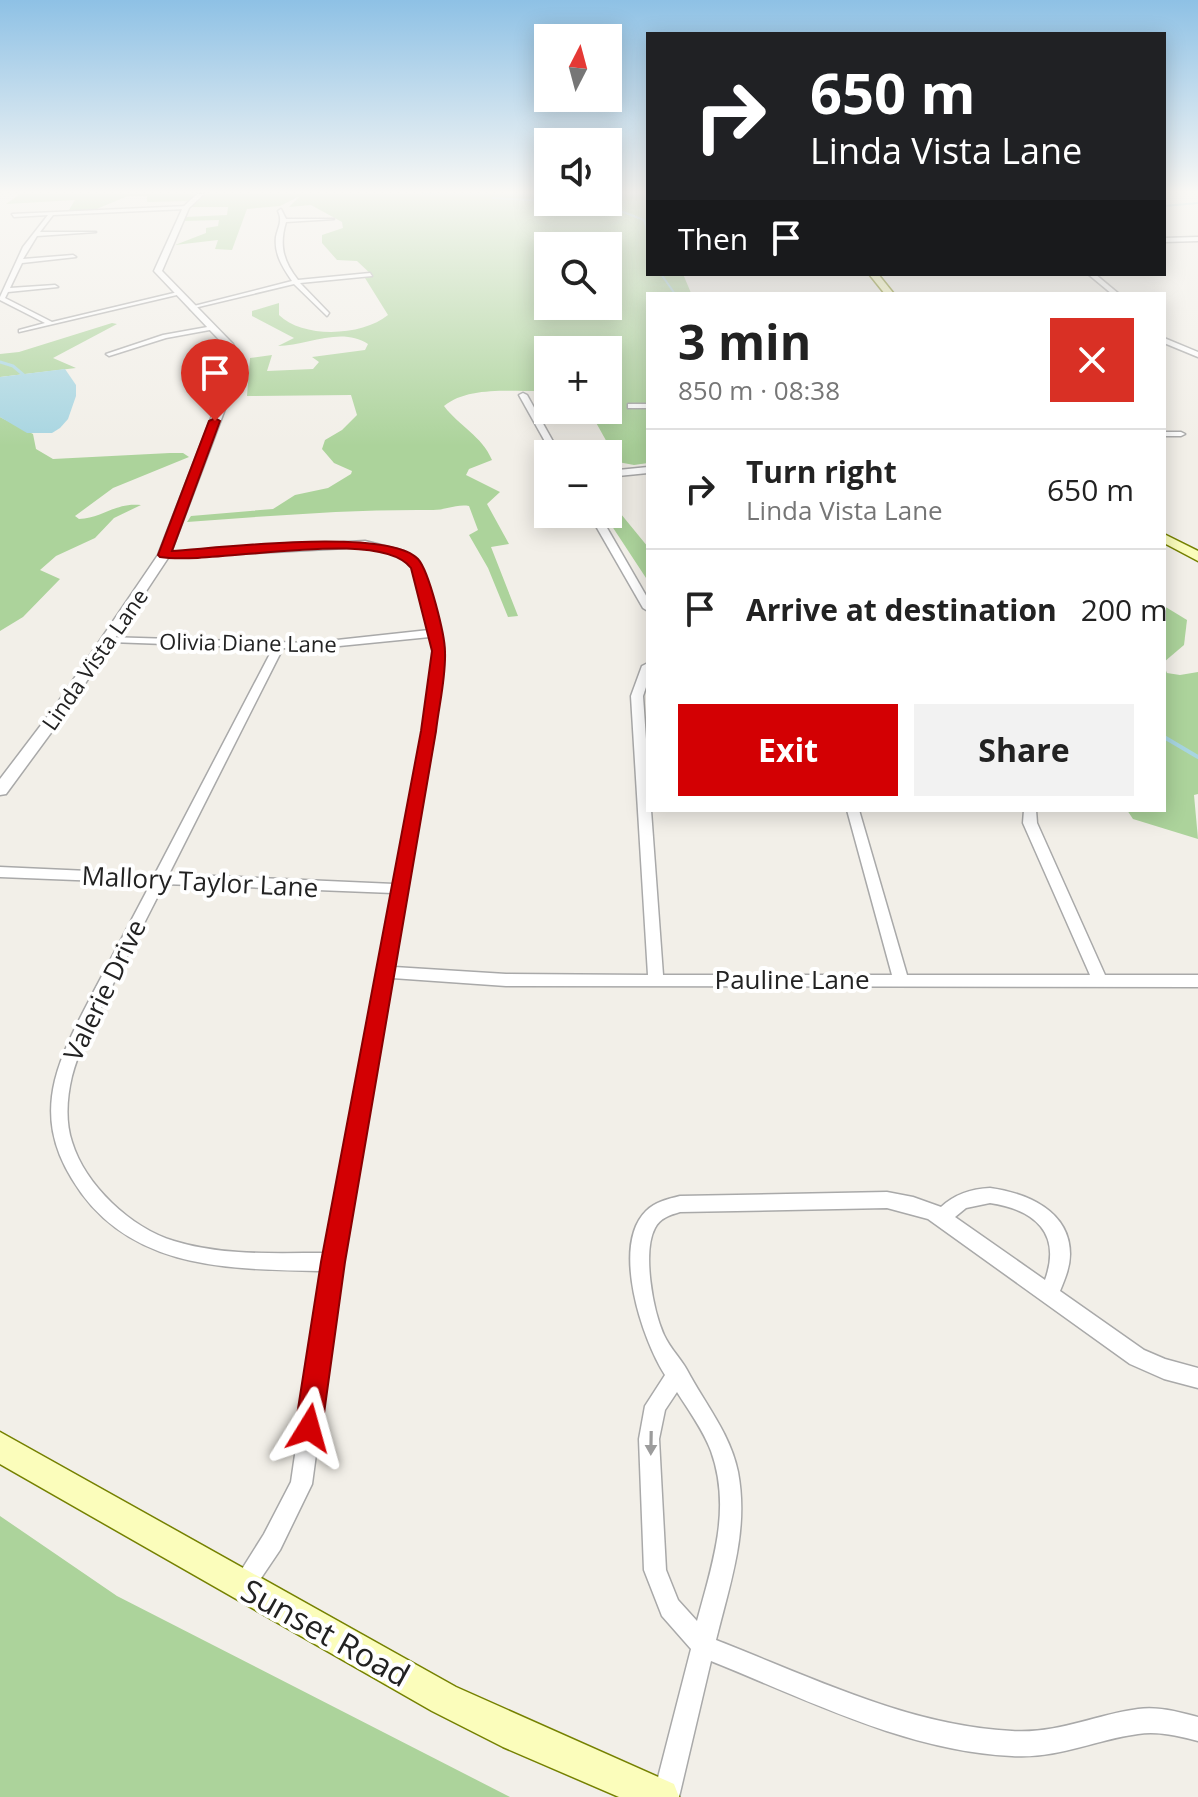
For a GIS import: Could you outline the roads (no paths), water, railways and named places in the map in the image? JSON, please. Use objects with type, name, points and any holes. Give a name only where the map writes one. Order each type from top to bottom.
[{"type":"main road","points":[[1166,539],[1198,557]]},
{"type":"main road","name":"Sunset Road","points":[[0,1447],[444,1699],[516,1734],[664,1797]]},
{"type":"street","points":[[11,278],[2,299],[51,324]]},
{"type":"street","name":"Linda Vista Lane","points":[[0,790],[110,639],[164,555],[237,364],[234,352],[163,278]]},
{"type":"street","points":[[294,278],[327,314]]},
{"type":"street","points":[[192,308],[296,282],[340,278]]},
{"type":"street","points":[[1096,278],[1114,292]]},
{"type":"street","points":[[6,290],[55,287]]},
{"type":"street","points":[[21,331],[178,294]]},
{"type":"street","points":[[109,354],[165,336],[213,328]]},
{"type":"street","points":[[1166,341],[1198,355]]},
{"type":"street","points":[[523,395],[548,440]]},
{"type":"street","points":[[631,406],[646,406]]},
{"type":"street","points":[[1166,434],[1181,434]]},
{"type":"street","points":[[622,473],[646,470]]},
{"type":"street","points":[[602,528],[646,605]]},
{"type":"street","points":[[164,555],[350,544],[390,549],[411,559],[418,567],[439,666],[333,1262],[301,1484],[272,1542],[243,1585]]},
{"type":"street","name":"Olivia Diane Lane","points":[[110,639],[279,646],[332,644],[434,633]]},
{"type":"street","name":"Valerie Drive","points":[[279,646],[65,1067],[59,1123],[68,1153],[84,1181],[107,1209],[134,1232],[171,1249],[263,1261],[333,1262]]},
{"type":"street","points":[[646,671],[637,696],[656,980]]},
{"type":"street","points":[[854,812],[901,979]]},
{"type":"street","points":[[1030,812],[1030,823],[1101,982]]},
{"type":"street","name":"Mallory Taylor Lane","points":[[0,872],[401,889]]},
{"type":"street","name":"Pauline Lane","points":[[386,972],[506,980],[1198,981]]},
{"type":"street","points":[[942,1218],[961,1201],[982,1196],[1028,1204],[1053,1227],[1062,1251],[1049,1295]]},
{"type":"street","points":[[664,1797],[705,1647],[731,1532],[731,1494],[722,1452],[699,1406],[652,1331],[642,1285],[642,1233],[650,1220],[664,1208],[680,1204],[887,1200],[913,1205],[942,1218],[1137,1357],[1164,1369],[1198,1378]]},
{"type":"street","points":[[678,1373],[655,1406],[649,1439],[655,1570],[670,1608],[705,1647],[882,1717],[945,1735],[1013,1744],[1057,1742],[1139,1721],[1171,1722],[1198,1729]]},
{"type":"water","points":[[65,369],[76,385],[76,396],[68,419],[60,428],[52,433],[27,433],[0,417],[0,377]]},
{"type":"waterway","points":[[664,278],[674,292]]},
{"type":"waterway","points":[[0,362],[13,366],[26,377]]},
{"type":"waterway","points":[[1166,738],[1198,757]]}]
